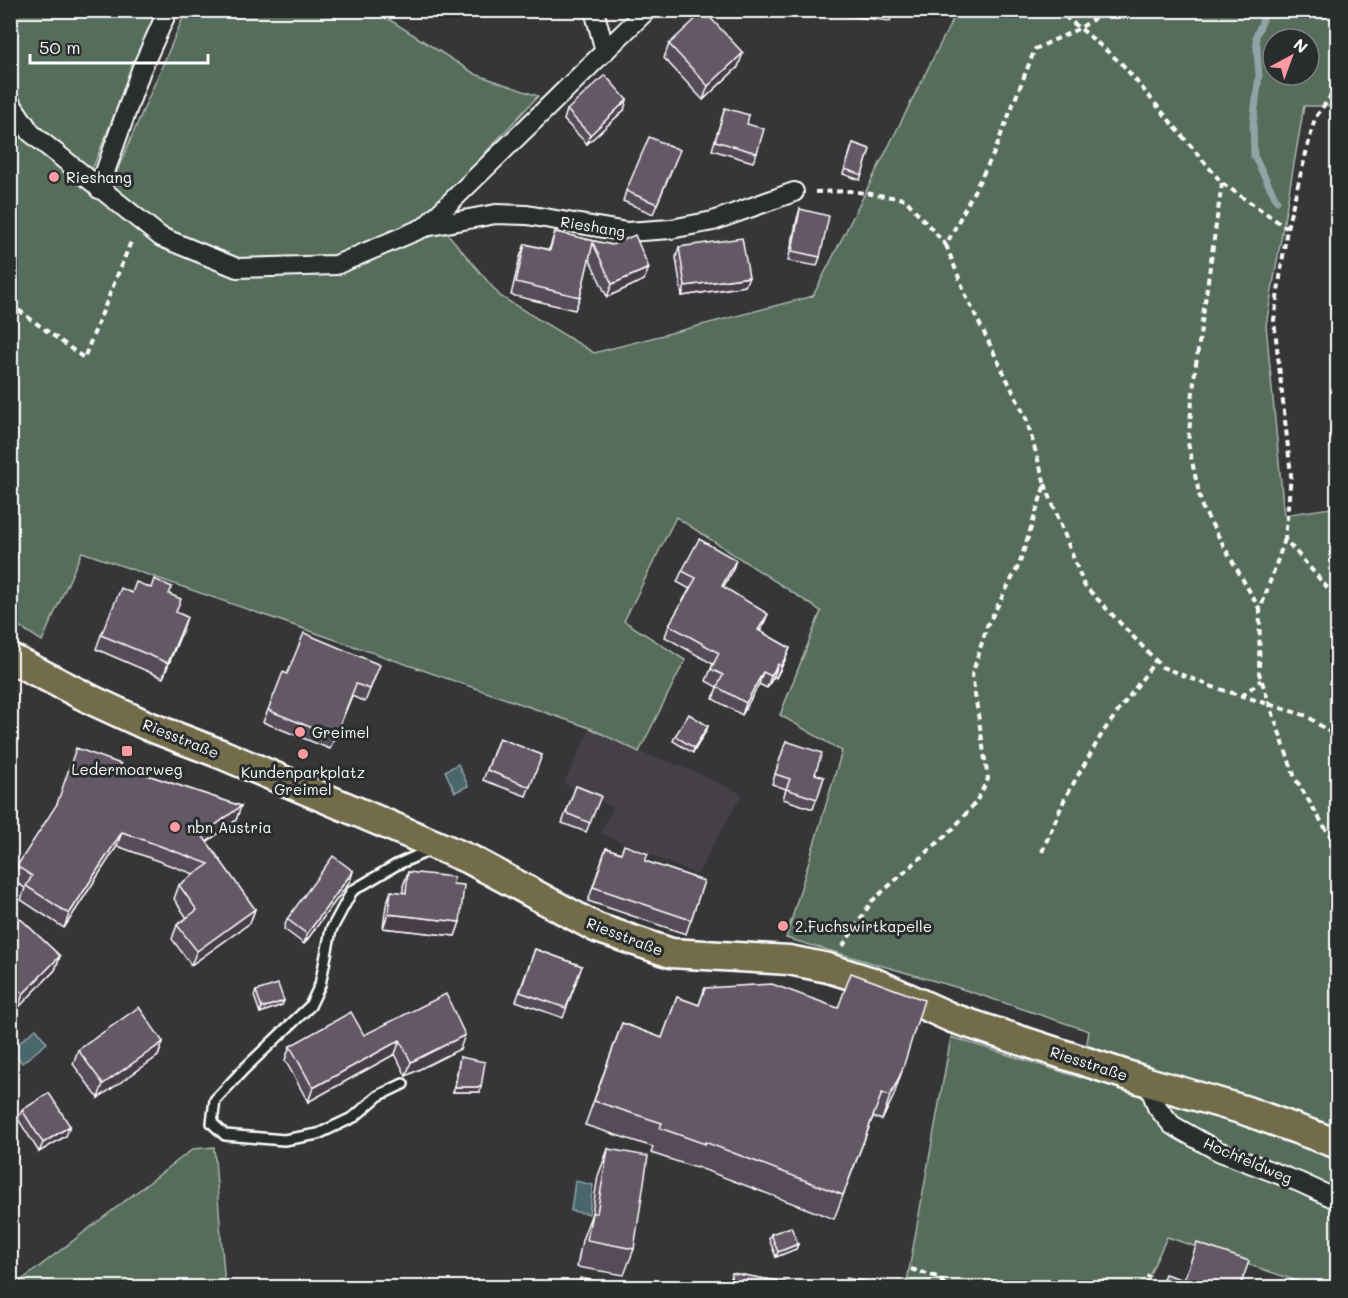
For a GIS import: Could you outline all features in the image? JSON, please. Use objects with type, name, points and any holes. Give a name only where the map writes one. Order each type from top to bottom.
[{"type":"main road","name":"Riesstraße","points":[[10,658],[148,726],[221,754],[471,860],[597,927],[671,953],[789,960],[828,968],[873,982],[952,1018],[1148,1082],[1244,1110],[1338,1143]]},
{"type":"street","points":[[99,189],[141,70],[168,10]]},
{"type":"street","points":[[594,10],[605,51]]},
{"type":"street","name":"Rieshang","points":[[425,227],[647,10]]},
{"type":"street","name":"Rieshang","points":[[10,102],[31,133],[139,221],[161,237],[237,268],[336,265],[425,227],[496,214],[527,215],[627,232],[670,229],[712,221],[794,192]]},
{"type":"street","name":"Hochfeldweg","points":[[1148,1082],[1157,1107],[1172,1125],[1218,1151],[1299,1182],[1338,1200]]},
{"type":"lane","points":[[403,1084],[378,1096],[354,1118],[318,1134],[284,1140],[225,1135],[212,1123],[215,1100],[310,1006],[320,985],[331,930],[352,891],[396,865],[439,846]]},
{"type":"path","points":[[1056,10],[1122,64],[1222,183],[1287,228]]},
{"type":"path","points":[[946,245],[993,155],[1035,50],[1080,28],[1107,10]]},
{"type":"path","points":[[1338,86],[1314,118],[1287,228],[1274,320],[1291,475],[1285,539],[1260,610],[1259,673],[1295,778],[1338,849]]},
{"type":"path","points":[[1222,183],[1195,371],[1188,443],[1202,507],[1260,610]]},
{"type":"path","points":[[794,192],[851,191],[905,199],[946,245],[967,298],[1026,418],[1045,484],[1084,585],[1162,667],[1213,687],[1307,716],[1338,738]]},
{"type":"path","points":[[10,304],[84,358],[139,221]]},
{"type":"path","points":[[838,953],[872,902],[952,830],[976,802],[988,779],[972,675],[987,626],[1019,565],[1045,484]]},
{"type":"path","points":[[1285,539],[1338,600]]},
{"type":"path","points":[[1042,852],[1065,798],[1103,732],[1156,660]]},
{"type":"path","points":[[1242,696],[1261,681]]},
{"type":"path","points":[[911,1269],[936,1277],[949,1287]]},
{"type":"path","points":[[1144,1287],[1149,1275]]},
{"type":"shaded area","points":[[590,728],[639,752],[684,767],[742,794],[697,875],[600,833],[613,807],[564,784]]},
{"type":"green space","points":[[10,11],[156,11],[92,170],[116,173],[186,11],[376,11],[475,74],[538,96],[486,152],[436,220],[500,296],[594,353],[813,296],[957,11],[1337,11],[1337,106],[1304,106],[1266,325],[1284,515],[1337,507],[1337,1287],[1315,1287],[1167,1237],[1144,1287],[906,1287],[951,1037],[1081,1078],[1089,1031],[959,988],[786,938],[842,751],[780,715],[821,611],[676,517],[624,621],[685,660],[639,752],[590,728],[82,552],[42,641],[11,621]]},
{"type":"green space","points":[[214,1147],[225,1287],[11,1287],[11,1280],[19,1282],[193,1149]]},
{"type":"water","points":[[458,764],[468,786],[455,792],[445,771]]},
{"type":"water","points":[[36,1029],[47,1043],[22,1063],[11,1049]]},
{"type":"water","points":[[575,1181],[593,1185],[589,1214],[571,1211]]},
{"type":"building","points":[[704,11],[743,53],[708,86],[669,44]]},
{"type":"building","points":[[605,75],[627,100],[590,135],[567,110]]},
{"type":"building","points":[[725,108],[749,115],[747,124],[764,129],[757,153],[715,141]]},
{"type":"building","points":[[649,137],[680,150],[657,204],[626,191]]},
{"type":"building","points":[[853,143],[870,149],[862,175],[845,169]]},
{"type":"building","points":[[800,209],[829,216],[820,257],[792,251]]},
{"type":"building","points":[[555,232],[612,245],[635,235],[649,268],[612,284],[593,243],[580,297],[516,282],[525,244],[550,250]]},
{"type":"building","points":[[742,238],[749,277],[685,286],[679,247]]},
{"type":"building","points":[[699,539],[736,560],[722,586],[768,614],[758,630],[790,648],[781,666],[778,664],[771,676],[763,672],[746,703],[717,687],[723,675],[711,669],[719,653],[669,625],[696,578],[682,571]]},
{"type":"building","points":[[154,579],[172,587],[169,594],[181,599],[176,612],[187,617],[168,663],[101,635],[121,588],[132,593],[136,582],[151,588]]},
{"type":"building","points":[[304,633],[380,665],[370,689],[356,684],[335,737],[268,710],[283,672],[287,674]]},
{"type":"building","points":[[689,714],[708,726],[694,748],[675,736]]},
{"type":"building","points":[[499,738],[542,755],[530,787],[487,770]]},
{"type":"building","points":[[786,741],[822,753],[815,774],[824,777],[817,799],[786,789],[790,779],[775,774]]},
{"type":"building","points":[[76,748],[121,764],[120,766],[241,806],[202,835],[255,909],[197,951],[177,925],[197,910],[179,885],[209,864],[122,832],[69,914],[26,886],[32,876],[17,866],[57,804]]},
{"type":"building","points":[[576,786],[601,796],[590,823],[566,813]]},
{"type":"building","points":[[624,845],[648,854],[645,861],[704,881],[691,920],[593,887],[606,848],[621,853]]},
{"type":"building","points":[[333,856],[353,871],[307,934],[287,919]]},
{"type":"building","points":[[408,872],[454,877],[453,884],[464,885],[460,922],[388,914],[391,891],[406,893]]},
{"type":"building","points":[[10,909],[60,956],[23,994],[10,982]]},
{"type":"building","points":[[535,949],[582,966],[566,1008],[520,992]]},
{"type":"building","points":[[851,973],[924,1000],[902,1071],[890,1096],[882,1093],[843,1195],[705,1142],[705,1144],[660,1128],[662,1123],[594,1101],[622,1023],[662,1038],[677,997],[699,1005],[705,988],[772,984],[838,1008]]},
{"type":"building","points":[[278,984],[284,1001],[262,1008],[256,991]]},
{"type":"building","points":[[446,994],[465,1035],[411,1062],[400,1040],[313,1088],[290,1046],[351,1012],[364,1035]]},
{"type":"building","points":[[139,1007],[163,1042],[103,1084],[78,1050]]},
{"type":"building","points":[[460,1057],[485,1062],[481,1087],[455,1087]]},
{"type":"building","points":[[49,1093],[70,1126],[43,1143],[22,1110]]},
{"type":"building","points":[[608,1149],[648,1156],[634,1249],[587,1240],[592,1213],[597,1213]]},
{"type":"building","points":[[791,1227],[798,1244],[778,1252],[771,1234]]},
{"type":"building","points":[[1197,1243],[1249,1261],[1240,1287],[1160,1287],[1165,1274],[1184,1280]]},
{"type":"building","points":[[732,1273],[811,1287],[729,1287]]},
{"type":"building","points":[[580,1278],[626,1287],[578,1287]]},
{"type":"building","points":[[846,1278],[895,1287],[844,1287]]},
{"type":"building","points":[[1291,1280],[1308,1285],[1307,1287],[1289,1287]]},
{"type":"building","points":[[658,1282],[689,1287],[657,1287]]},
{"type":"waterway","points":[[1267,10],[1256,36],[1259,75],[1253,124],[1254,156],[1277,201]]},
{"type":"place","name":"Rieshang","points":[[54,177]]},
{"type":"place","name":"Greimel","points":[[300,732]]},
{"type":"place","name":"Ledermoarweg","points":[[127,751]]},
{"type":"place","name":"Kundenparkplatz Greimel","points":[[303,754]]},
{"type":"place","name":"nbn Austria","points":[[175,827]]},
{"type":"place","name":"2.Fuchswirtkapelle","points":[[783,926]]}]
